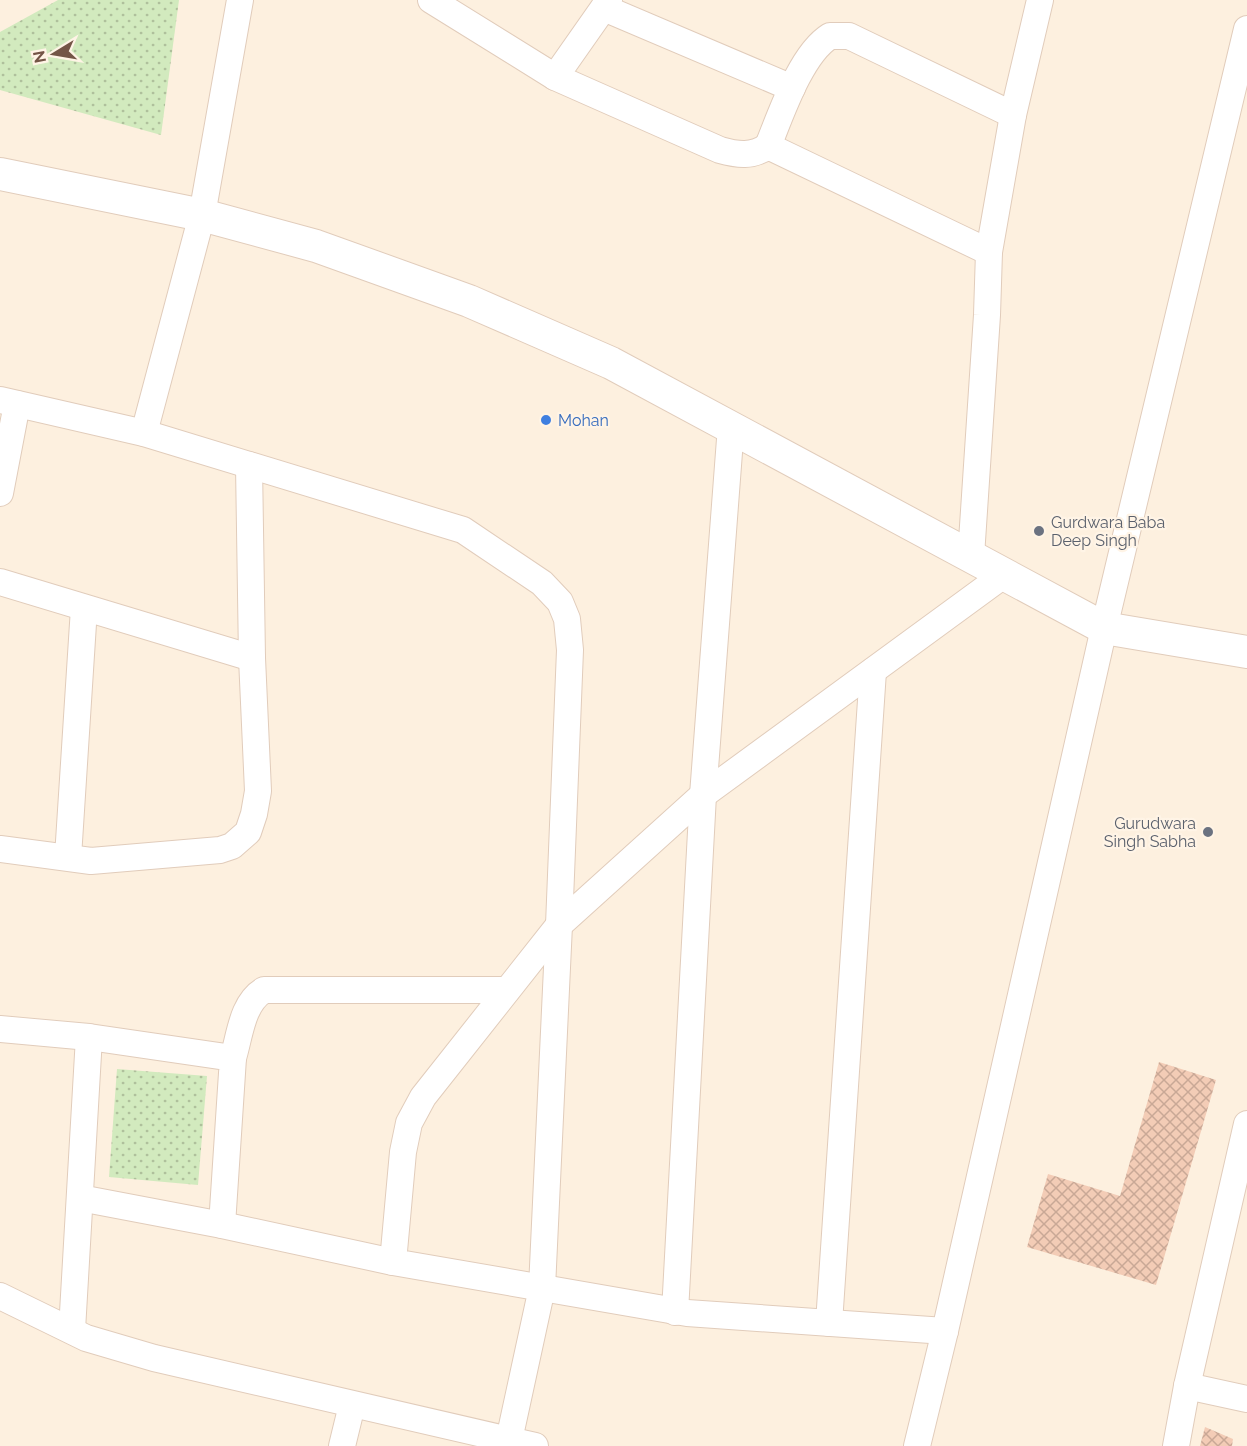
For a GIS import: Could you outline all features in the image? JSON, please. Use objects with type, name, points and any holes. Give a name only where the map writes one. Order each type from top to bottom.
[{"type":"street","points":[[144,433],[202,214],[240,0]]},
{"type":"street","points":[[430,0],[555,77],[720,150],[744,155],[759,152],[768,146],[792,88],[816,47],[830,36],[849,36],[1013,115]]},
{"type":"street","points":[[971,556],[989,252],[1013,115],[1040,0]]},
{"type":"street","points":[[555,77],[606,4],[792,88]]},
{"type":"street","points":[[917,1446],[1104,628],[1246,36]]},
{"type":"street","points":[[768,146],[989,252]]},
{"type":"street","points":[[0,174],[202,214],[316,246],[469,301],[611,363],[1104,628],[1247,652]]},
{"type":"street","points":[[0,493],[9,402],[144,433],[463,530],[542,583],[560,602],[567,619],[570,650],[542,1288],[509,1440]]},
{"type":"street","points":[[675,1312],[703,795],[731,426]]},
{"type":"street","points":[[0,849],[91,861],[220,850],[232,846],[248,832],[258,791],[252,658],[249,465]]},
{"type":"street","points":[[393,1262],[403,1152],[409,1123],[423,1098],[559,926],[703,795],[1005,574]]},
{"type":"street","points":[[0,582],[252,658]]},
{"type":"street","points":[[68,857],[84,608]]},
{"type":"street","points":[[829,1323],[873,671]]},
{"type":"street","points":[[222,1225],[233,1058],[246,1010],[253,996],[264,990],[507,990]]},
{"type":"street","points":[[0,1029],[89,1037],[233,1058]]},
{"type":"street","points":[[72,1330],[89,1037]]},
{"type":"street","points":[[1176,1446],[1187,1386],[1241,1180],[1247,1124]]},
{"type":"street","points":[[80,1198],[222,1225],[393,1262],[675,1312],[945,1331]]},
{"type":"street","points":[[0,1296],[86,1338],[154,1358],[535,1446]]},
{"type":"street","points":[[1187,1386],[1247,1399]]},
{"type":"street","points":[[342,1446],[352,1405]]},
{"type":"green space","points":[[58,0],[179,0],[161,135],[0,90],[0,32]]},
{"type":"green space","points":[[117,1069],[207,1076],[198,1185],[109,1177]]},
{"type":"building","points":[[1159,1062],[1216,1080],[1156,1285],[1027,1247],[1048,1174],[1120,1196]]},
{"type":"building","points":[[1205,1427],[1233,1439],[1232,1446],[1200,1446]]},
{"type":"place","name":"Mohan","points":[[546,420]]},
{"type":"place","name":"Gurdwara Baba Deep Singh","points":[[1039,531]]},
{"type":"place","name":"Gurudwara Singh Sabha","points":[[1208,832]]}]
